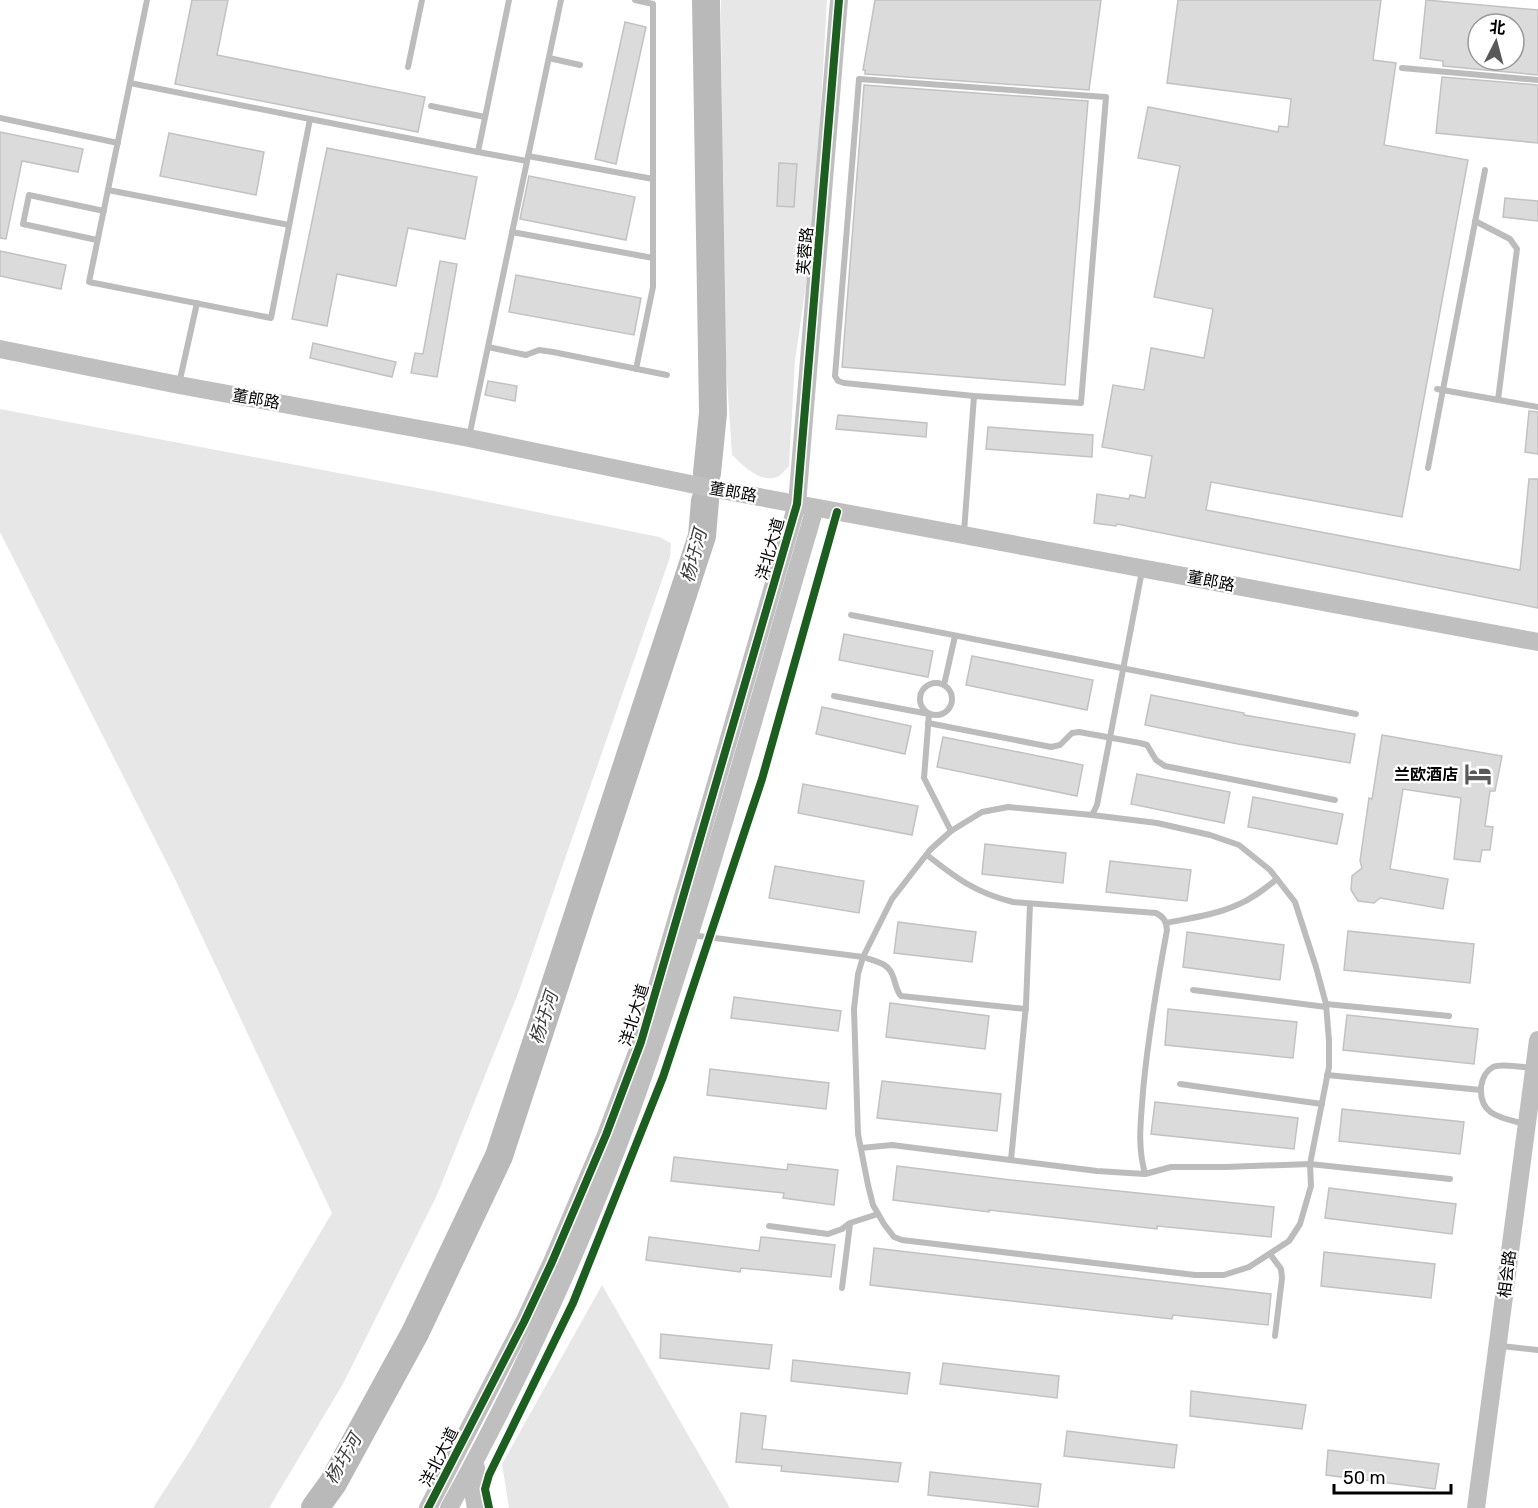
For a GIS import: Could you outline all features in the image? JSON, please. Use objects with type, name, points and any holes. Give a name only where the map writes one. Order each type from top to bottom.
[{"type":"street","name":"芙蓉路","points":[[806,506],[839,0]]},
{"type":"street","name":"董郎路","points":[[0,350],[469,438],[700,486],[1538,642]]},
{"type":"street","name":"洋北大道","points":[[449,1508],[478,1456],[549,1311],[631,1109],[806,506]]},
{"type":"street","name":"洋北大道","points":[[428,1508],[524,1322],[552,1262],[606,1135],[681,934]]},
{"type":"street","name":"相会路","points":[[1476,1508],[1538,1041]]},
{"type":"street","points":[[476,1508],[472,1487],[478,1456]]},
{"type":"lane","points":[[147,0],[89,282],[270,318],[310,119]]},
{"type":"lane","points":[[408,67],[422,0]]},
{"type":"lane","points":[[478,152],[508,0]]},
{"type":"lane","points":[[469,438],[561,0]]},
{"type":"lane","points":[[635,0],[653,4],[653,287],[636,369]]},
{"type":"lane","points":[[549,58],[580,65]]},
{"type":"lane","points":[[1402,68],[1538,80]]},
{"type":"lane","points":[[859,79],[1106,97],[1081,403],[974,396],[844,384],[835,376],[859,79]]},
{"type":"lane","points":[[130,83],[478,152],[653,179]]},
{"type":"lane","points":[[431,106],[485,117]]},
{"type":"lane","points":[[0,118],[118,144]]},
{"type":"lane","points":[[1428,468],[1440,390],[1485,170]]},
{"type":"lane","points":[[108,190],[290,225]]},
{"type":"lane","points":[[98,240],[22,224],[29,195],[104,211]]},
{"type":"lane","points":[[1475,221],[1510,239],[1517,249],[1498,400]]},
{"type":"lane","points":[[512,232],[653,258]]},
{"type":"lane","points":[[178,385],[197,303]]},
{"type":"lane","points":[[488,347],[526,354],[539,350],[553,352],[667,375]]},
{"type":"lane","points":[[1440,390],[1538,407]]},
{"type":"lane","points":[[964,535],[974,396]]},
{"type":"lane","points":[[1092,815],[1097,805],[1143,568]]},
{"type":"lane","points":[[851,615],[1356,714]]},
{"type":"lane","points":[[944,685],[955,636]]},
{"type":"lane","points":[[834,696],[929,714],[939,715],[951,705],[952,695],[944,685],[930,684],[922,690],[920,701],[929,714]]},
{"type":"lane","points":[[929,714],[924,778],[951,831]]},
{"type":"lane","points":[[928,723],[1051,747],[1060,745],[1072,733],[1079,732],[1147,745],[1156,760],[1165,766],[1335,800]]},
{"type":"lane","points":[[1008,807],[1092,815],[1157,823],[1210,835],[1239,845],[1270,870],[1295,902],[1326,1005],[1329,1041],[1327,1075],[1310,1164],[1311,1186],[1300,1224],[1289,1241],[1249,1267],[1224,1275],[1195,1275],[902,1240],[894,1237],[878,1214],[871,1195],[858,1134],[854,1009],[858,974],[863,957],[892,899],[927,855],[951,831],[982,812],[1008,807]]},
{"type":"lane","points":[[927,855],[974,889],[996,898],[1030,904],[1156,914],[1163,917],[1167,930],[1148,1049],[1139,1143],[1145,1174]]},
{"type":"lane","points":[[1166,923],[1214,913],[1237,905],[1257,895],[1277,879]]},
{"type":"lane","points":[[1011,1160],[1026,1009],[1030,904]]},
{"type":"lane","points":[[681,934],[863,957],[883,963],[891,972],[901,996],[1026,1009]]},
{"type":"lane","points":[[1193,990],[1449,1017]]},
{"type":"lane","points":[[1526,1124],[1499,1118],[1486,1108],[1481,1100],[1482,1081],[1493,1067],[1534,1068]]},
{"type":"lane","points":[[1327,1075],[1481,1090]]},
{"type":"lane","points":[[1180,1084],[1322,1104]]},
{"type":"lane","points":[[861,1148],[892,1145],[1097,1172],[1145,1174],[1171,1167],[1310,1164],[1450,1179]]},
{"type":"lane","points":[[769,1226],[828,1234],[850,1223],[878,1214]]},
{"type":"lane","points":[[842,1288],[850,1223]]},
{"type":"lane","points":[[1270,1254],[1281,1269],[1282,1278],[1275,1336]]},
{"type":"lane","points":[[1497,1345],[1538,1350]]},
{"type":"shaded area","points":[[721,0],[827,0],[814,230],[795,361],[789,466],[779,476],[772,478],[753,473],[732,455],[723,321]]},
{"type":"shaded area","points":[[0,409],[444,493],[659,537],[671,543],[670,557],[519,991],[437,1195],[344,1382],[269,1508],[153,1508],[190,1451],[332,1213],[174,877],[0,532]]},
{"type":"shaded area","points":[[602,1285],[730,1508],[509,1508],[502,1464]]},
{"type":"building","points":[[192,0],[228,0],[217,55],[425,97],[418,132],[175,84]]},
{"type":"building","points":[[875,0],[1101,0],[1089,90],[865,74],[863,70]]},
{"type":"building","points":[[1178,0],[1381,0],[1373,60],[1396,63],[1384,145],[1468,160],[1402,517],[1211,482],[1206,510],[1520,570],[1529,479],[1538,479],[1538,608],[1117,524],[1116,526],[1094,523],[1097,494],[1129,499],[1130,495],[1145,498],[1152,456],[1102,447],[1113,385],[1144,390],[1151,348],[1204,358],[1213,309],[1154,297],[1180,166],[1138,158],[1148,107],[1278,132],[1279,126],[1288,127],[1291,99],[1167,83]]},
{"type":"building","points":[[1426,0],[1538,10],[1538,75],[1506,72],[1526,72],[1526,12],[1466,12],[1466,68],[1443,66],[1443,61],[1420,58]]},
{"type":"building","points":[[625,22],[646,27],[616,164],[595,159]]},
{"type":"building","points":[[1442,77],[1538,85],[1538,143],[1436,133]]},
{"type":"building","points":[[864,85],[1088,101],[1065,385],[842,367]]},
{"type":"building","points":[[0,132],[83,149],[78,172],[22,161],[6,239],[0,238]]},
{"type":"building","points":[[169,133],[264,152],[256,195],[160,176]]},
{"type":"building","points":[[327,148],[477,177],[465,239],[408,228],[396,286],[337,274],[327,326],[292,319]]},
{"type":"building","points":[[779,163],[797,164],[794,207],[777,206]]},
{"type":"building","points":[[529,176],[635,197],[626,240],[520,219]]},
{"type":"building","points":[[1505,198],[1538,201],[1538,221],[1503,217]]},
{"type":"building","points":[[0,251],[66,265],[61,289],[0,276]]},
{"type":"building","points":[[440,261],[457,264],[437,377],[411,373],[415,353],[423,354]]},
{"type":"building","points":[[516,275],[641,298],[634,335],[509,312]]},
{"type":"building","points":[[313,343],[396,362],[392,377],[310,358]]},
{"type":"building","points":[[488,381],[517,386],[515,401],[485,395]]},
{"type":"building","points":[[1529,411],[1538,412],[1538,454],[1525,452]]},
{"type":"building","points":[[838,415],[927,423],[926,437],[836,429]]},
{"type":"building","points":[[988,427],[1093,435],[1092,457],[986,449]]},
{"type":"building","points":[[844,634],[933,651],[928,677],[839,660]]},
{"type":"building","points":[[972,656],[1093,680],[1087,710],[966,685]]},
{"type":"building","points":[[1151,695],[1244,713],[1244,715],[1355,734],[1350,763],[1145,725]]},
{"type":"building","points":[[822,707],[911,726],[905,754],[816,734]]},
{"type":"building","points":[[1382,735],[1502,756],[1495,791],[1490,791],[1485,826],[1493,827],[1490,850],[1482,850],[1480,862],[1454,859],[1461,798],[1403,789],[1390,869],[1448,879],[1443,909],[1380,898],[1374,903],[1358,901],[1351,890],[1352,876],[1362,868],[1360,861],[1369,798],[1372,799]]},
{"type":"building","points":[[943,737],[1083,765],[1077,796],[937,767]]},
{"type":"building","points":[[1137,774],[1230,792],[1224,823],[1131,804]]},
{"type":"building","points":[[803,784],[918,806],[912,835],[798,813]]},
{"type":"building","points":[[1253,797],[1343,814],[1337,844],[1248,827]]},
{"type":"building","points":[[985,844],[1066,853],[1063,883],[982,874]]},
{"type":"building","points":[[1110,861],[1191,870],[1187,901],[1106,892]]},
{"type":"building","points":[[775,866],[864,881],[859,913],[769,898]]},
{"type":"building","points":[[898,922],[976,932],[972,962],[894,953]]},
{"type":"building","points":[[1348,931],[1474,944],[1470,983],[1344,970]]},
{"type":"building","points":[[1187,932],[1284,945],[1280,980],[1183,967]]},
{"type":"building","points":[[734,997],[841,1011],[838,1031],[731,1018]]},
{"type":"building","points":[[890,1003],[989,1016],[985,1049],[886,1037]]},
{"type":"building","points":[[1168,1009],[1297,1022],[1293,1058],[1165,1045]]},
{"type":"building","points":[[1347,1015],[1478,1029],[1474,1064],[1343,1050]]},
{"type":"building","points":[[710,1069],[829,1083],[826,1109],[707,1095]]},
{"type":"building","points":[[882,1081],[1001,1094],[997,1131],[877,1118]]},
{"type":"building","points":[[1155,1102],[1298,1118],[1294,1149],[1151,1134]]},
{"type":"building","points":[[1342,1109],[1464,1122],[1460,1154],[1339,1141]]},
{"type":"building","points":[[674,1157],[787,1170],[788,1164],[838,1170],[834,1205],[783,1198],[784,1193],[671,1181]]},
{"type":"building","points":[[897,1166],[1274,1207],[1271,1237],[1157,1226],[1157,1229],[893,1200]]},
{"type":"building","points":[[1329,1188],[1456,1204],[1452,1234],[1325,1218]]},
{"type":"building","points":[[649,1237],[759,1251],[761,1237],[835,1245],[831,1277],[741,1268],[740,1272],[646,1260]]},
{"type":"building","points":[[874,1248],[1271,1294],[1268,1325],[1173,1315],[1172,1319],[870,1285]]},
{"type":"building","points":[[1324,1252],[1435,1264],[1431,1298],[1321,1286]]},
{"type":"building","points":[[661,1334],[772,1345],[769,1369],[660,1358]]},
{"type":"building","points":[[793,1360],[910,1373],[907,1394],[791,1381]]},
{"type":"building","points":[[943,1363],[1059,1376],[1057,1398],[940,1384]]},
{"type":"building","points":[[1191,1391],[1306,1405],[1302,1429],[1190,1416]]},
{"type":"building","points":[[741,1413],[766,1416],[762,1449],[901,1463],[898,1482],[781,1471],[782,1466],[736,1462]]},
{"type":"building","points":[[1067,1431],[1177,1445],[1174,1468],[1064,1456]]},
{"type":"building","points":[[1328,1450],[1439,1464],[1435,1489],[1326,1475]]},
{"type":"building","points":[[930,1472],[1041,1484],[1038,1507],[928,1495]]},
{"type":"waterway","points":[[706,0],[713,413],[707,473]]},
{"type":"waterway","name":"杨圩河","points":[[315,1508],[333,1483],[415,1333],[499,1156],[702,536],[705,501]]},
{"type":"cycle path","points":[[428,1508],[524,1322],[552,1262],[606,1135],[641,1042],[797,504],[839,0]]},
{"type":"cycle path","points":[[489,1508],[485,1489],[489,1475],[573,1303],[663,1077],[762,779],[837,512]]},
{"type":"place","name":"兰欧酒店","points":[[1478,774]]}]
